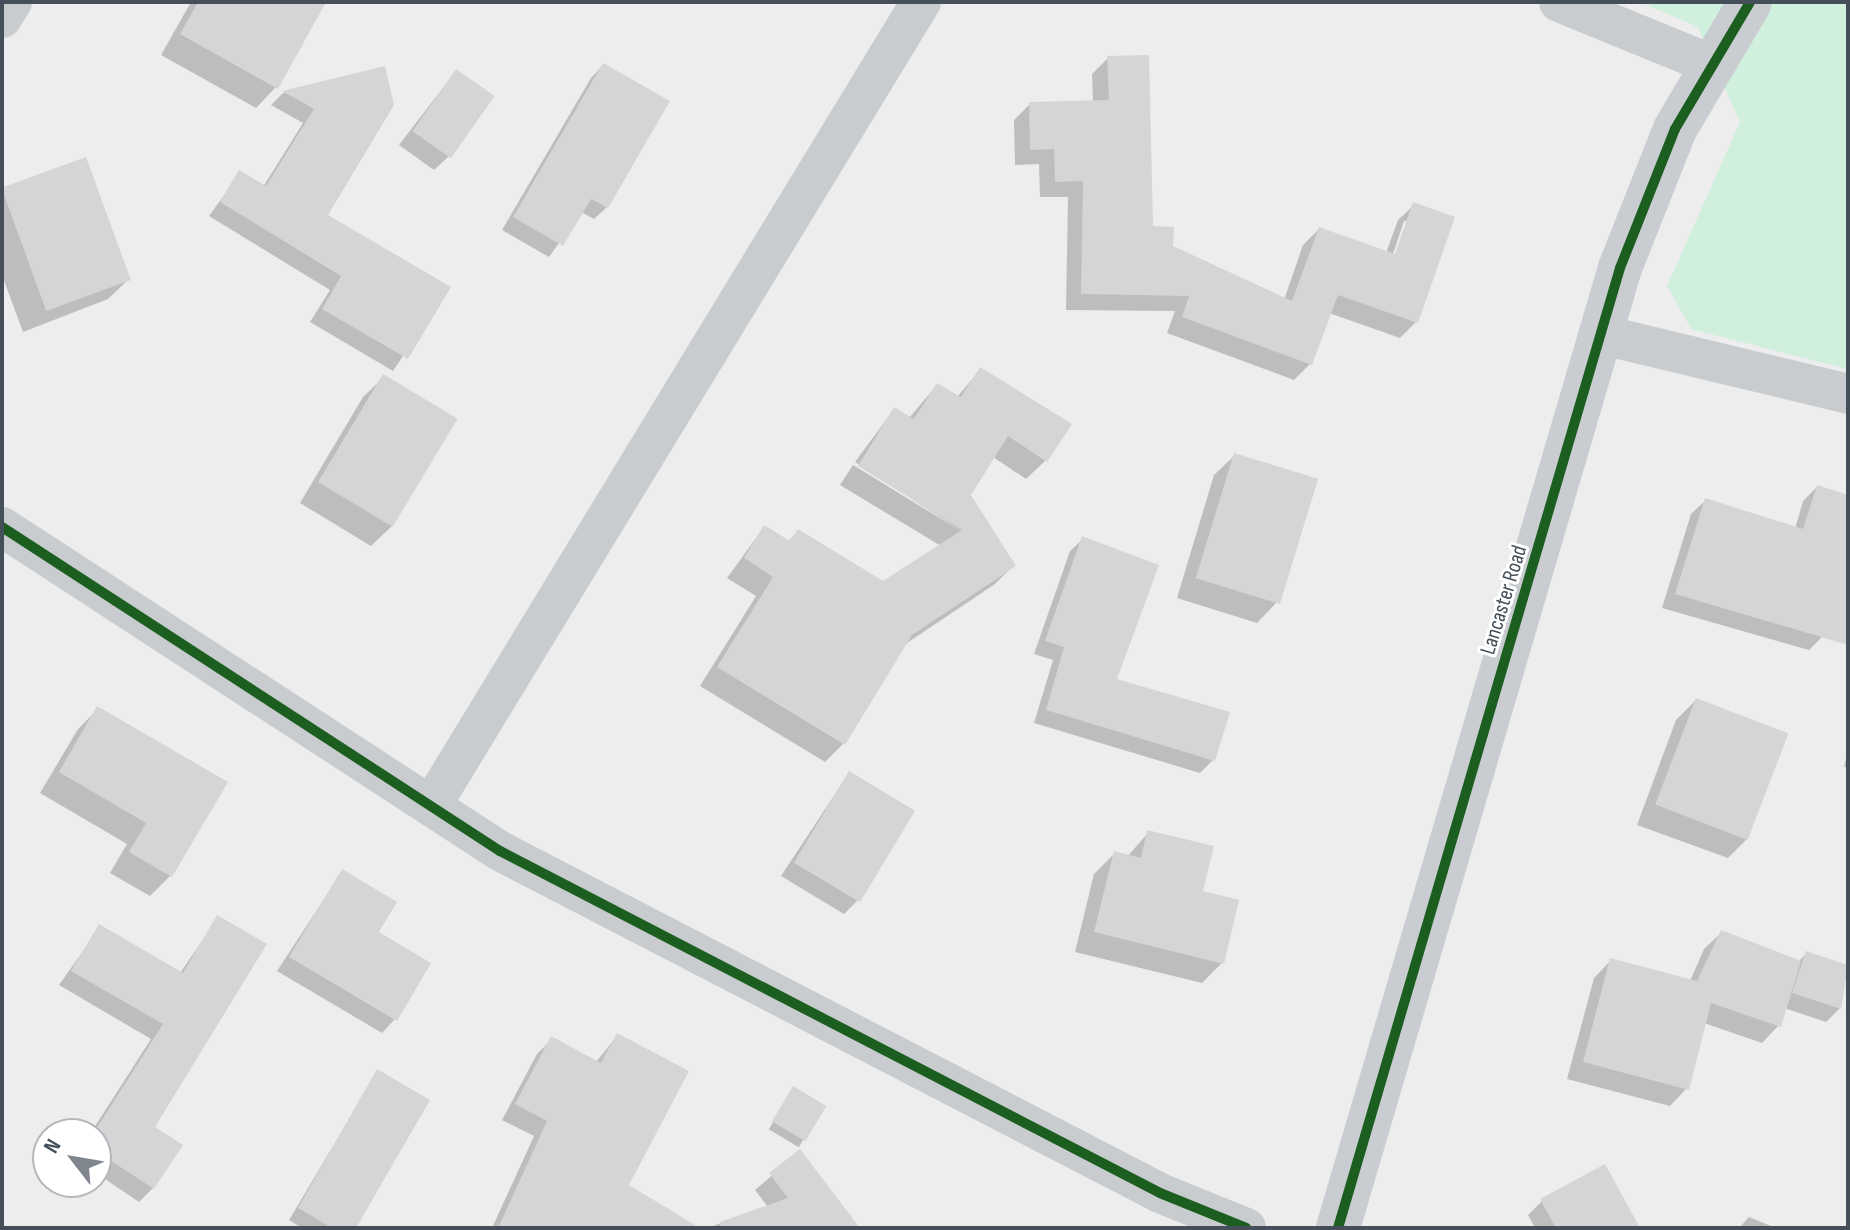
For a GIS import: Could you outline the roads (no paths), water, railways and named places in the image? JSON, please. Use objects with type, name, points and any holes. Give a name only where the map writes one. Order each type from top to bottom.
[{"type":"street","points":[[2,18],[12,2]]},
{"type":"street","points":[[431,806],[921,2]]},
{"type":"street","points":[[1559,2],[1710,64]]},
{"type":"street","name":"Lancaster Road","points":[[1338,1228],[1645,198],[1710,64],[1750,2]]},
{"type":"street","points":[[1603,335],[1848,394]]},
{"type":"street","points":[[2,527],[500,851],[1160,1193],[1246,1228]]}]
